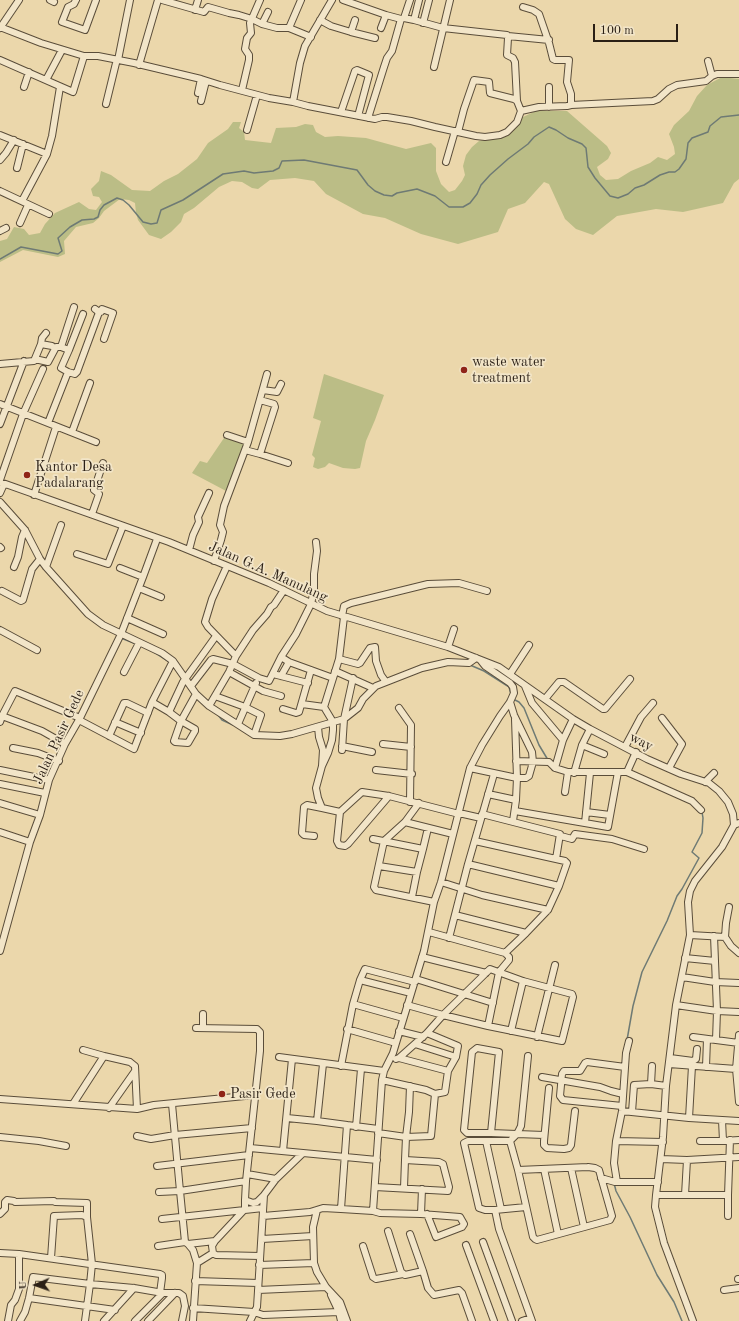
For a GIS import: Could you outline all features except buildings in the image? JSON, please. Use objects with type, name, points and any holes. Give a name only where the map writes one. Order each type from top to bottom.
[{"type":"street","points":[[18,0],[0,27],[62,50],[84,56],[98,56],[118,60],[308,106],[375,119],[382,117],[394,118],[479,137],[500,135],[512,128],[517,122],[520,111],[517,101],[515,62],[513,58],[508,55],[508,36]]},
{"type":"street","points":[[76,0],[74,4],[68,7],[62,22],[85,30],[96,0]]},
{"type":"street","points":[[106,104],[118,60],[130,0]]},
{"type":"street","points":[[139,65],[158,0]]},
{"type":"street","points":[[162,0],[204,12],[208,7],[251,18],[262,24],[277,28],[289,28],[311,36]]},
{"type":"street","points":[[195,10],[198,0]]},
{"type":"street","points":[[242,90],[249,60],[249,55],[245,49],[247,38],[251,33],[251,18],[260,0]]},
{"type":"street","points":[[289,28],[300,0]]},
{"type":"street","points":[[293,102],[302,54],[305,46],[332,0]]},
{"type":"street","points":[[343,0],[386,15],[414,20],[443,28],[548,40]]},
{"type":"street","points":[[368,118],[387,58],[392,51],[410,0]]},
{"type":"street","points":[[414,20],[419,0]]},
{"type":"street","points":[[423,23],[430,0]]},
{"type":"street","points":[[434,68],[450,0]]},
{"type":"street","points":[[524,8],[538,13],[553,59],[569,60],[567,82],[570,94],[570,104]]},
{"type":"street","points":[[262,24],[268,12]]},
{"type":"street","points":[[381,28],[386,15]]},
{"type":"street","points":[[320,20],[331,26],[375,38]]},
{"type":"street","points":[[351,32],[355,20]]},
{"type":"street","points":[[46,80],[62,50]]},
{"type":"street","points":[[0,60],[74,92],[84,56]]},
{"type":"street","points":[[708,61],[712,76]]},
{"type":"street","points":[[341,112],[355,71],[357,70],[369,75],[358,116]]},
{"type":"street","points":[[24,87],[29,72]]},
{"type":"street","points":[[520,111],[539,107],[568,106],[570,104],[653,101],[677,85],[706,81],[717,74],[739,74]]},
{"type":"street","points":[[198,93],[203,80]]},
{"type":"street","points":[[201,101],[203,80]]},
{"type":"street","points":[[446,162],[474,80],[489,82],[490,93],[514,98],[517,101]]},
{"type":"street","points":[[548,107],[549,86]]},
{"type":"street","points":[[22,201],[47,154],[52,136],[60,87]]},
{"type":"street","points":[[247,130],[257,94]]},
{"type":"street","points":[[0,135],[47,154]]},
{"type":"street","points":[[0,160],[14,140]]},
{"type":"street","points":[[17,168],[23,144]]},
{"type":"street","points":[[0,191],[49,214]]},
{"type":"street","points":[[20,223],[28,204]]},
{"type":"street","points":[[0,231],[6,228]]},
{"type":"street","points":[[61,347],[74,307]]},
{"type":"street","points":[[83,314],[61,368],[75,374],[77,372],[97,310],[101,312],[102,309],[113,313],[104,339]]},
{"type":"street","points":[[0,364],[24,361],[33,362],[42,338],[46,333]]},
{"type":"street","points":[[41,344],[52,346]]},
{"type":"street","points":[[35,359],[48,362],[56,347],[69,350]]},
{"type":"street","points":[[0,424],[3,405],[24,361]]},
{"type":"street","points":[[0,493],[1,482],[23,414],[43,369]]},
{"type":"street","points":[[48,423],[68,372]]},
{"type":"street","points":[[214,561],[223,532],[220,525],[224,506],[248,442],[267,374]]},
{"type":"street","points":[[72,432],[90,383]]},
{"type":"street","points":[[263,390],[277,392],[281,384]]},
{"type":"street","points":[[260,400],[274,404],[275,406],[260,454]]},
{"type":"street","points":[[3,405],[96,442]]},
{"type":"street","points":[[34,495],[56,427]]},
{"type":"street","points":[[227,436],[248,442]]},
{"type":"street","points":[[245,450],[288,463]]},
{"type":"street","points":[[92,514],[99,494],[94,490],[103,463]]},
{"type":"street","name":"Jalan G.A. Manulang","points":[[1,482],[189,550],[284,590],[311,604],[343,616],[448,647],[499,667],[524,684]]},
{"type":"street","points":[[189,550],[193,535],[199,522],[198,517],[209,493]]},
{"type":"street","points":[[1,504],[24,532],[39,560],[88,614],[103,625],[138,644],[162,653],[172,663],[196,694],[209,706],[254,735],[280,736],[344,723],[376,686],[410,672],[452,661],[469,663],[478,660],[510,682],[513,687],[514,693],[510,702],[482,745],[470,768],[441,882],[434,902],[429,932],[422,957],[400,1031],[390,1061],[384,1071],[382,1080],[373,1211]]},
{"type":"street","points":[[46,567],[61,525]]},
{"type":"street","points":[[77,554],[108,564],[123,526]]},
{"type":"street","points":[[14,567],[24,532]]},
{"type":"street","name":"Jalan Pasir Gede","points":[[0,951],[49,780],[59,761],[65,744],[80,719],[121,634],[144,577],[157,538]]},
{"type":"street","points":[[191,686],[212,660],[233,664],[268,682],[281,656],[296,634],[311,604],[314,590],[314,574],[317,551],[316,542]]},
{"type":"street","points":[[2,590],[21,601],[23,600],[32,569],[39,560]]},
{"type":"street","points":[[227,566],[212,599],[205,622],[216,636],[236,656]]},
{"type":"street","points":[[120,568],[144,577]]},
{"type":"street","points":[[322,808],[316,788],[322,766],[332,740],[333,726],[324,707],[339,659],[344,606],[428,584],[459,583],[487,590]]},
{"type":"street","points":[[139,588],[162,596]]},
{"type":"street","points":[[209,706],[229,672],[236,656],[253,630],[274,605],[284,590]]},
{"type":"street","points":[[127,618],[163,634]]},
{"type":"street","points":[[448,647],[454,629]]},
{"type":"street","points":[[0,630],[37,650]]},
{"type":"street","points":[[168,712],[185,680],[216,636]]},
{"type":"street","points":[[124,672],[138,644]]},
{"type":"street","points":[[510,674],[529,645]]},
{"type":"street","points":[[339,659],[358,664],[370,648],[375,646],[376,661],[381,675],[386,682]]},
{"type":"street","points":[[281,656],[289,662],[311,670],[353,678],[373,688]]},
{"type":"street","points":[[281,676],[289,662]]},
{"type":"street","points":[[65,744],[42,731],[1,719],[15,691],[80,719],[134,749],[152,702],[172,663]]},
{"type":"street","points":[[283,709],[297,713],[299,712],[311,670]]},
{"type":"street","points":[[229,672],[254,687],[267,693],[281,696]]},
{"type":"street","points":[[273,674],[308,683]]},
{"type":"street","points":[[238,724],[259,678]]},
{"type":"street","points":[[353,678],[344,723],[342,748],[372,752]]},
{"type":"street","points":[[545,699],[558,682],[564,682],[602,709],[605,709],[630,679]]},
{"type":"street","points":[[524,684],[532,703],[563,740]]},
{"type":"street","name":"way","points":[[524,684],[574,720],[590,729],[681,774],[705,782],[719,791],[728,802],[734,814],[736,824]]},
{"type":"street","points":[[152,702],[181,721],[196,694]]},
{"type":"street","points":[[215,696],[245,707],[261,715],[254,735]]},
{"type":"street","points":[[470,768],[517,778],[526,778],[529,776],[533,762],[532,752],[514,715],[510,702]]},
{"type":"street","points":[[109,736],[124,703],[148,712]]},
{"type":"street","points":[[625,747],[641,717],[653,703]]},
{"type":"street","points":[[302,704],[324,707]]},
{"type":"street","points":[[400,708],[411,725],[412,774],[410,802]]},
{"type":"street","points":[[513,821],[517,778],[514,715]]},
{"type":"street","points":[[662,718],[682,744],[669,768]]},
{"type":"street","points":[[555,768],[563,740],[574,720]]},
{"type":"street","points":[[115,722],[141,733]]},
{"type":"street","points":[[318,728],[323,750],[322,766]]},
{"type":"street","points":[[565,792],[582,745],[590,729]]},
{"type":"street","points":[[383,744],[411,747]]},
{"type":"street","points":[[582,745],[604,754]]},
{"type":"street","points":[[13,748],[38,752],[59,761]]},
{"type":"street","points":[[627,772],[636,752]]},
{"type":"street","points":[[516,761],[549,762],[555,768],[571,773],[627,772],[692,801],[701,810]]},
{"type":"street","points":[[0,770],[49,780]]},
{"type":"street","points":[[376,770],[412,774]]},
{"type":"street","points":[[515,811],[608,827],[618,772]]},
{"type":"street","points":[[585,823],[590,773]]},
{"type":"street","points":[[705,782],[714,773]]},
{"type":"street","points":[[449,938],[468,864],[494,774]]},
{"type":"street","points":[[0,784],[45,793]]},
{"type":"street","points":[[389,796],[355,836],[345,846],[340,845],[337,841],[340,812],[362,792],[389,796],[459,813],[513,821],[572,839],[575,834],[616,840],[644,848]]},
{"type":"street","points":[[488,794],[516,800]]},
{"type":"street","points":[[0,803],[40,815]]},
{"type":"street","points":[[419,803],[406,822],[384,841],[374,887],[376,890],[434,902]]},
{"type":"street","points":[[314,836],[304,835],[302,833],[304,807],[322,808],[340,812]]},
{"type":"street","points":[[586,812],[610,815]]},
{"type":"street","points":[[406,822],[453,834]]},
{"type":"street","points":[[693,1321],[664,1243],[656,1211],[656,1195],[663,1142],[666,1086],[676,1005],[690,935],[688,902],[690,891],[695,881],[722,847],[736,824]]},
{"type":"street","points":[[412,897],[428,828]]},
{"type":"street","points":[[0,832],[30,842]]},
{"type":"street","points":[[556,859],[560,836]]},
{"type":"street","points":[[373,839],[423,849]]},
{"type":"street","points":[[475,841],[565,861],[567,863],[559,886],[548,910],[505,954]]},
{"type":"street","points":[[468,864],[559,886]]},
{"type":"street","points":[[379,866],[417,872]]},
{"type":"street","points":[[441,882],[462,889],[548,910]]},
{"type":"street","points":[[729,907],[725,937],[731,946],[739,953]]},
{"type":"street","points":[[455,915],[526,933]]},
{"type":"street","points":[[429,932],[508,956],[509,960],[499,972],[488,1026]]},
{"type":"street","points":[[690,935],[725,937]]},
{"type":"street","points":[[714,936],[717,1012],[716,1040]]},
{"type":"street","points":[[422,957],[486,972]]},
{"type":"street","points":[[685,958],[715,962]]},
{"type":"street","points":[[537,1037],[555,965]]},
{"type":"street","points":[[341,1066],[353,1004],[360,980],[366,969],[465,994],[493,1003]]},
{"type":"street","points":[[390,1061],[399,1058],[425,1035],[443,1015],[486,972],[492,969],[523,981],[573,996],[563,1040],[537,1037],[443,1015],[407,1005]]},
{"type":"street","points":[[682,977],[715,982],[739,983]]},
{"type":"street","points":[[360,980],[411,994]]},
{"type":"street","points":[[511,1031],[523,981]]},
{"type":"street","points":[[353,1004],[403,1018]]},
{"type":"street","points":[[676,1005],[717,1012],[739,1012]]},
{"type":"street","points":[[203,1014],[200,1028],[259,1030],[260,1032],[260,1051],[246,1181],[245,1209],[215,1240],[212,1246],[213,1253]]},
{"type":"street","points":[[347,1029],[396,1043]]},
{"type":"street","points":[[382,1080],[410,1086],[435,1094],[446,1091],[448,1071],[459,1048],[458,1044],[425,1035],[400,1031]]},
{"type":"street","points":[[739,1035],[736,1069],[739,1102]]},
{"type":"street","points":[[693,1037],[738,1043]]},
{"type":"street","points":[[706,1067],[707,1039]]},
{"type":"street","points":[[614,1182],[616,1141],[622,1109],[626,1053],[629,1041]]},
{"type":"street","points":[[415,1044],[456,1056]]},
{"type":"street","points":[[491,1133],[499,1053],[477,1048],[472,1052],[464,1130],[467,1133],[544,1135]]},
{"type":"street","points":[[670,1061],[693,1061],[696,1059],[698,1049]]},
{"type":"street","points":[[83,1050],[130,1062],[134,1066],[137,1109]]},
{"type":"street","points":[[72,1104],[104,1056]]},
{"type":"street","points":[[526,1207],[498,1210],[485,1210],[479,1208],[464,1143],[468,1141],[510,1141],[517,1134],[521,1126],[528,1056]]},
{"type":"street","points":[[279,1057],[384,1071]]},
{"type":"street","points":[[399,1058],[448,1071]]},
{"type":"street","points":[[283,1151],[292,1059]]},
{"type":"street","points":[[670,1061],[692,1066],[736,1069]]},
{"type":"street","points":[[625,1067],[586,1062],[580,1071],[564,1071],[562,1074],[560,1096],[563,1100],[622,1109],[632,1112],[688,1118],[739,1121]]},
{"type":"street","points":[[317,1121],[323,1064]]},
{"type":"street","points":[[651,1084],[652,1066]]},
{"type":"street","points":[[688,1118],[692,1066]]},
{"type":"street","points":[[356,1126],[361,1069]]},
{"type":"street","points":[[109,1108],[135,1070]]},
{"type":"street","points":[[542,1077],[600,1087],[623,1094]]},
{"type":"street","points":[[632,1112],[634,1085],[651,1084],[666,1086]]},
{"type":"street","points":[[404,1188],[410,1086]]},
{"type":"street","points":[[549,1088],[544,1135],[544,1145],[547,1148],[569,1148],[571,1145],[575,1111]]},
{"type":"street","points":[[287,1118],[356,1126],[406,1137],[434,1138],[435,1094]]},
{"type":"street","points":[[0,1099],[137,1109],[255,1095]]},
{"type":"street","points":[[172,1104],[182,1216],[187,1243],[193,1250],[197,1263],[194,1282],[193,1321]]},
{"type":"street","points":[[722,1120],[723,1140]]},
{"type":"street","points":[[341,1209],[347,1125]]},
{"type":"street","points":[[137,1136],[152,1139],[175,1135],[252,1128]]},
{"type":"street","points":[[0,1137],[39,1141],[66,1146]]},
{"type":"street","points":[[728,1216],[730,1140]]},
{"type":"street","points":[[700,1141],[739,1140]]},
{"type":"street","points":[[510,1141],[533,1237],[535,1239],[537,1240],[610,1220],[612,1216],[601,1178],[598,1170],[595,1168],[518,1170]]},
{"type":"street","points":[[616,1141],[663,1142]]},
{"type":"street","points":[[486,1142],[500,1229],[531,1319],[522,1321]]},
{"type":"street","points":[[156,1166],[250,1152],[283,1151],[377,1160]]},
{"type":"street","points":[[246,1200],[250,1202],[257,1202],[276,1179],[303,1153]]},
{"type":"street","points":[[661,1159],[687,1160],[739,1157]]},
{"type":"street","points":[[375,1187],[448,1191],[449,1187],[441,1163],[405,1160]]},
{"type":"street","points":[[685,1195],[687,1160]]},
{"type":"street","points":[[571,1168],[584,1227]]},
{"type":"street","points":[[544,1169],[558,1234]]},
{"type":"street","points":[[247,1174],[276,1179]]},
{"type":"street","points":[[601,1178],[614,1182],[658,1182]]},
{"type":"street","points":[[159,1192],[246,1181]]},
{"type":"street","points":[[263,1216],[310,1212],[323,1208],[373,1211],[380,1213],[424,1214],[460,1217],[464,1224],[462,1227],[436,1237],[424,1214],[422,1189]]},
{"type":"street","points":[[250,1321],[257,1307],[264,1195]]},
{"type":"street","points":[[656,1195],[728,1195]]},
{"type":"street","points":[[0,1214],[5,1209],[5,1202],[7,1200],[15,1202],[54,1201],[87,1203],[92,1264],[88,1307],[85,1321]]},
{"type":"street","points":[[162,1219],[263,1208]]},
{"type":"street","points":[[318,1210],[313,1227],[314,1263],[317,1272],[326,1287],[340,1302],[347,1321]]},
{"type":"street","points":[[51,1258],[54,1216],[82,1215],[87,1217]]},
{"type":"street","points":[[388,1231],[401,1272],[403,1274]]},
{"type":"street","points":[[410,1234],[428,1288],[432,1294],[437,1295],[459,1290],[462,1293],[472,1321]]},
{"type":"street","points":[[262,1239],[313,1236]]},
{"type":"street","points":[[158,1246],[215,1240]]},
{"type":"street","points":[[483,1242],[512,1321]]},
{"type":"street","points":[[466,1245],[494,1321]]},
{"type":"street","points":[[363,1246],[373,1277],[376,1280],[423,1271]]},
{"type":"street","points":[[0,1253],[51,1258],[162,1275],[162,1293],[135,1321]]},
{"type":"street","points":[[213,1253],[219,1255],[260,1256]]},
{"type":"street","points":[[197,1263],[213,1253]]},
{"type":"street","points":[[8,1321],[11,1305],[16,1300],[18,1289],[18,1254]]},
{"type":"street","points":[[259,1265],[314,1263]]},
{"type":"street","points":[[20,1321],[30,1298],[33,1277],[181,1294],[185,1306],[182,1321]]},
{"type":"street","points":[[194,1282],[258,1283]]},
{"type":"street","points":[[258,1290],[326,1287]]},
{"type":"street","points":[[104,1321],[134,1288]]},
{"type":"street","points":[[724,1290],[739,1288]]},
{"type":"street","points":[[148,1321],[175,1293]]},
{"type":"street","points":[[331,1293],[341,1321]]},
{"type":"street","points":[[30,1298],[115,1310]]},
{"type":"street","points":[[193,1308],[254,1312],[263,1315],[339,1312]]},
{"type":"street","points":[[25,1312],[25,1321]]},
{"type":"green space","points":[[722,77],[739,79],[739,179],[734,183],[723,203],[683,212],[656,209],[617,216],[593,235],[576,229],[565,219],[549,184],[544,182],[525,203],[508,209],[498,232],[458,244],[421,234],[385,218],[363,214],[326,194],[314,181],[295,178],[270,180],[258,189],[252,188],[242,182],[232,181],[219,187],[194,208],[184,214],[181,222],[161,239],[149,235],[138,220],[135,203],[129,200],[120,199],[104,211],[93,223],[76,227],[64,241],[65,254],[58,257],[23,250],[0,262],[0,241],[7,239],[14,227],[24,229],[29,235],[40,233],[45,224],[55,213],[79,202],[89,209],[96,210],[102,202],[99,197],[93,196],[91,189],[99,181],[101,171],[111,175],[132,190],[150,191],[164,181],[178,174],[197,159],[208,143],[228,129],[233,122],[241,122],[239,128],[244,132],[245,140],[271,143],[276,128],[296,127],[305,124],[313,125],[316,132],[325,137],[338,136],[366,138],[406,149],[431,143],[436,148],[436,171],[441,184],[449,192],[455,190],[462,181],[465,175],[463,166],[466,155],[479,141],[503,137],[516,127],[523,117],[536,111],[567,111],[607,146],[611,153],[608,159],[597,167],[600,175],[606,180],[618,179],[631,171],[650,163],[658,157],[667,160],[675,154],[669,134],[674,125],[689,111],[697,96],[707,85]]},
{"type":"green space","points":[[324,374],[384,395],[366,441],[360,468],[343,468],[329,463],[325,467],[318,469],[313,467],[315,458],[312,455],[321,421],[313,418]]},
{"type":"green space","points":[[224,438],[244,442],[228,492],[192,473],[200,461],[207,463]]},
{"type":"waterway","points":[[0,259],[21,247],[58,254],[62,251],[58,238],[70,227],[82,220],[94,219],[98,217],[100,210],[104,205],[117,198],[123,200],[129,205],[143,222],[151,224],[157,223],[161,210],[183,200],[223,174],[244,171],[254,173],[273,171],[279,168],[282,161],[304,160],[357,170],[368,185],[375,191],[384,195],[392,196],[397,193],[417,189],[435,196],[449,207],[463,207],[470,203],[477,194],[481,185],[490,175],[528,144],[534,137],[549,127],[582,144],[586,148],[588,167],[595,178],[610,196],[618,198],[628,194],[635,188],[644,185],[660,175],[675,172],[686,159],[688,143],[692,138],[708,132],[710,126],[721,117],[739,115]]},
{"type":"waterway","points":[[121,638],[136,644]]},
{"type":"waterway","points":[[154,652],[171,663]]},
{"type":"waterway","points":[[470,665],[484,671],[509,687],[511,694]]},
{"type":"waterway","points":[[515,700],[524,708],[539,745],[548,760]]},
{"type":"waterway","points":[[218,715],[222,720],[233,725]]},
{"type":"waterway","points":[[627,1040],[633,1006],[642,972],[667,921],[677,896],[699,858],[692,852],[702,833],[702,812]]},
{"type":"waterway","points":[[614,1183],[616,1191],[657,1275],[674,1302],[682,1321]]},
{"type":"place","name":"waste water treatment","points":[[464,370]]},
{"type":"place","name":"Kantor Desa Padalarang","points":[[27,475]]},
{"type":"place","name":"Pasir Gede","points":[[222,1094]]}]
